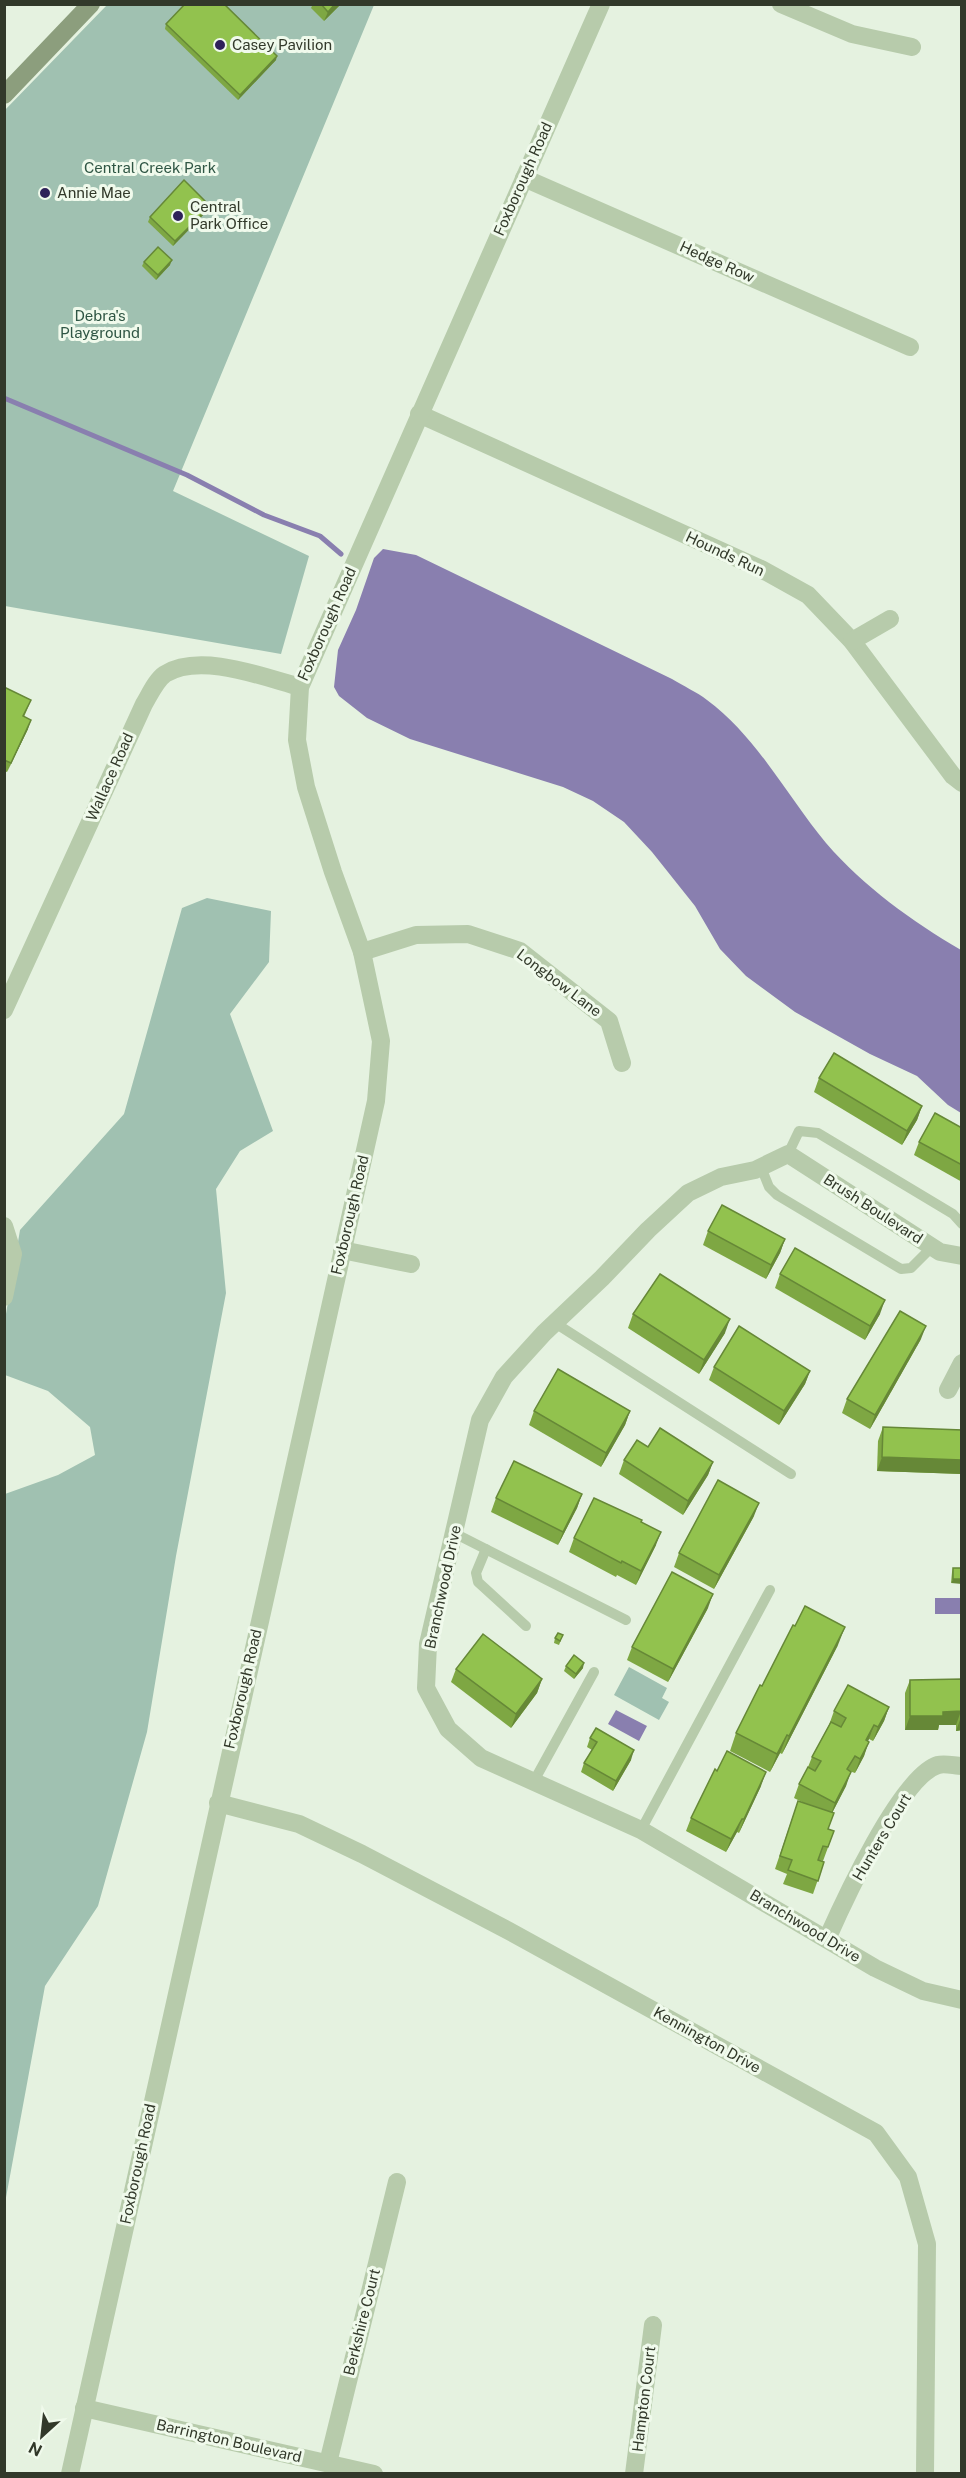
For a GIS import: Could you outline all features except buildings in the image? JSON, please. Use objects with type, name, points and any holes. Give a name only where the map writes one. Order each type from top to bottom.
[{"type":"street","points":[[4,95],[91,4]]},
{"type":"street","name":"Foxborough Road","points":[[70,2474],[376,1101],[381,1041],[362,952],[306,787],[297,740],[300,687],[601,4]]},
{"type":"street","points":[[792,7],[852,34],[912,47]]},
{"type":"street","name":"Hedge Row","points":[[524,177],[910,347]]},
{"type":"street","name":"Hounds Run","points":[[419,414],[761,569],[808,596],[852,641],[946,767],[962,783]]},
{"type":"street","points":[[852,641],[890,619]]},
{"type":"street","name":"Wallace Road","points":[[4,1010],[144,704],[164,675],[188,665],[227,668],[300,687]]},
{"type":"street","name":"Longbow Lane","points":[[362,952],[416,935],[468,934],[520,951],[609,1021],[622,1062]]},
{"type":"street","name":"Branchwood Drive","points":[[788,1154],[761,1167],[721,1177],[688,1193],[648,1230],[504,1377],[480,1420],[428,1644],[426,1688],[448,1729],[481,1758],[641,1830],[875,1968],[923,1991],[962,2000]]},
{"type":"street","name":"Brush Boulevard","points":[[788,1154],[940,1252],[962,1256]]},
{"type":"street","points":[[4,1226],[13,1254],[4,1297]]},
{"type":"street","points":[[342,1250],[411,1264]]},
{"type":"street","points":[[948,1390],[962,1363]]},
{"type":"street","name":"Hunters Court","points":[[827,1939],[845,1899],[880,1835],[906,1795],[920,1778],[938,1765],[962,1766]]},
{"type":"street","name":"Kennington Drive","points":[[218,1803],[299,1824],[362,1854],[509,1931],[876,2133],[908,2177],[927,2244],[925,2474]]},
{"type":"street","name":"Berkshire Court","points":[[328,2463],[396,2182]]},
{"type":"street","name":"Hampton Court","points":[[634,2474],[653,2325]]},
{"type":"street","name":"Barrington Boulevard","points":[[84,2408],[375,2474]]},
{"type":"lane","points":[[788,1154],[799,1131],[819,1133],[953,1214],[962,1224]]},
{"type":"lane","points":[[761,1167],[769,1187],[777,1195],[901,1269],[911,1268],[932,1247]]},
{"type":"lane","points":[[555,1323],[791,1474]]},
{"type":"lane","points":[[454,1533],[626,1620]]},
{"type":"lane","points":[[486,1549],[476,1573],[478,1582],[526,1626]]},
{"type":"lane","points":[[641,1830],[770,1590]]},
{"type":"lane","points":[[534,1781],[594,1672]]},
{"type":"green space","name":"Central Creek Park","points":[[107,5],[374,5],[173,491],[309,556],[281,654],[5,606],[4,111]]},
{"type":"green space","points":[[207,898],[271,911],[269,962],[230,1014],[273,1131],[240,1151],[216,1189],[226,1293],[176,1556],[147,1732],[98,1906],[45,1986],[5,2203],[5,1494],[58,1475],[95,1455],[90,1427],[48,1391],[5,1375],[5,1320],[20,1230],[124,1114],[182,908]]},
{"type":"green space","points":[[629,1667],[667,1688],[662,1698],[669,1702],[659,1720],[614,1695]]},
{"type":"shaded area","points":[[383,549],[416,555],[672,679],[703,697],[725,715],[771,768],[826,843],[856,874],[889,902],[961,950],[961,1113],[948,1105],[917,1076],[870,1054],[795,1012],[746,976],[720,949],[695,906],[652,852],[624,822],[593,801],[563,787],[410,739],[367,718],[339,696],[334,687],[338,650],[356,610],[374,558]]},
{"type":"shaded area","points":[[935,1598],[961,1598],[961,1614],[935,1614]]},
{"type":"shaded area","points":[[616,1710],[647,1726],[639,1741],[608,1724]]},
{"type":"waterway","points":[[4,398],[187,475],[264,515],[320,536],[341,554]]},
{"type":"place","name":"Casey Pavilion","points":[[220,45]]},
{"type":"place","name":"Annie Mae","points":[[45,193]]},
{"type":"place","name":"Central Park Office","points":[[178,216]]},
{"type":"park label","name":"Debra's Playground","points":[[100,324]]}]
